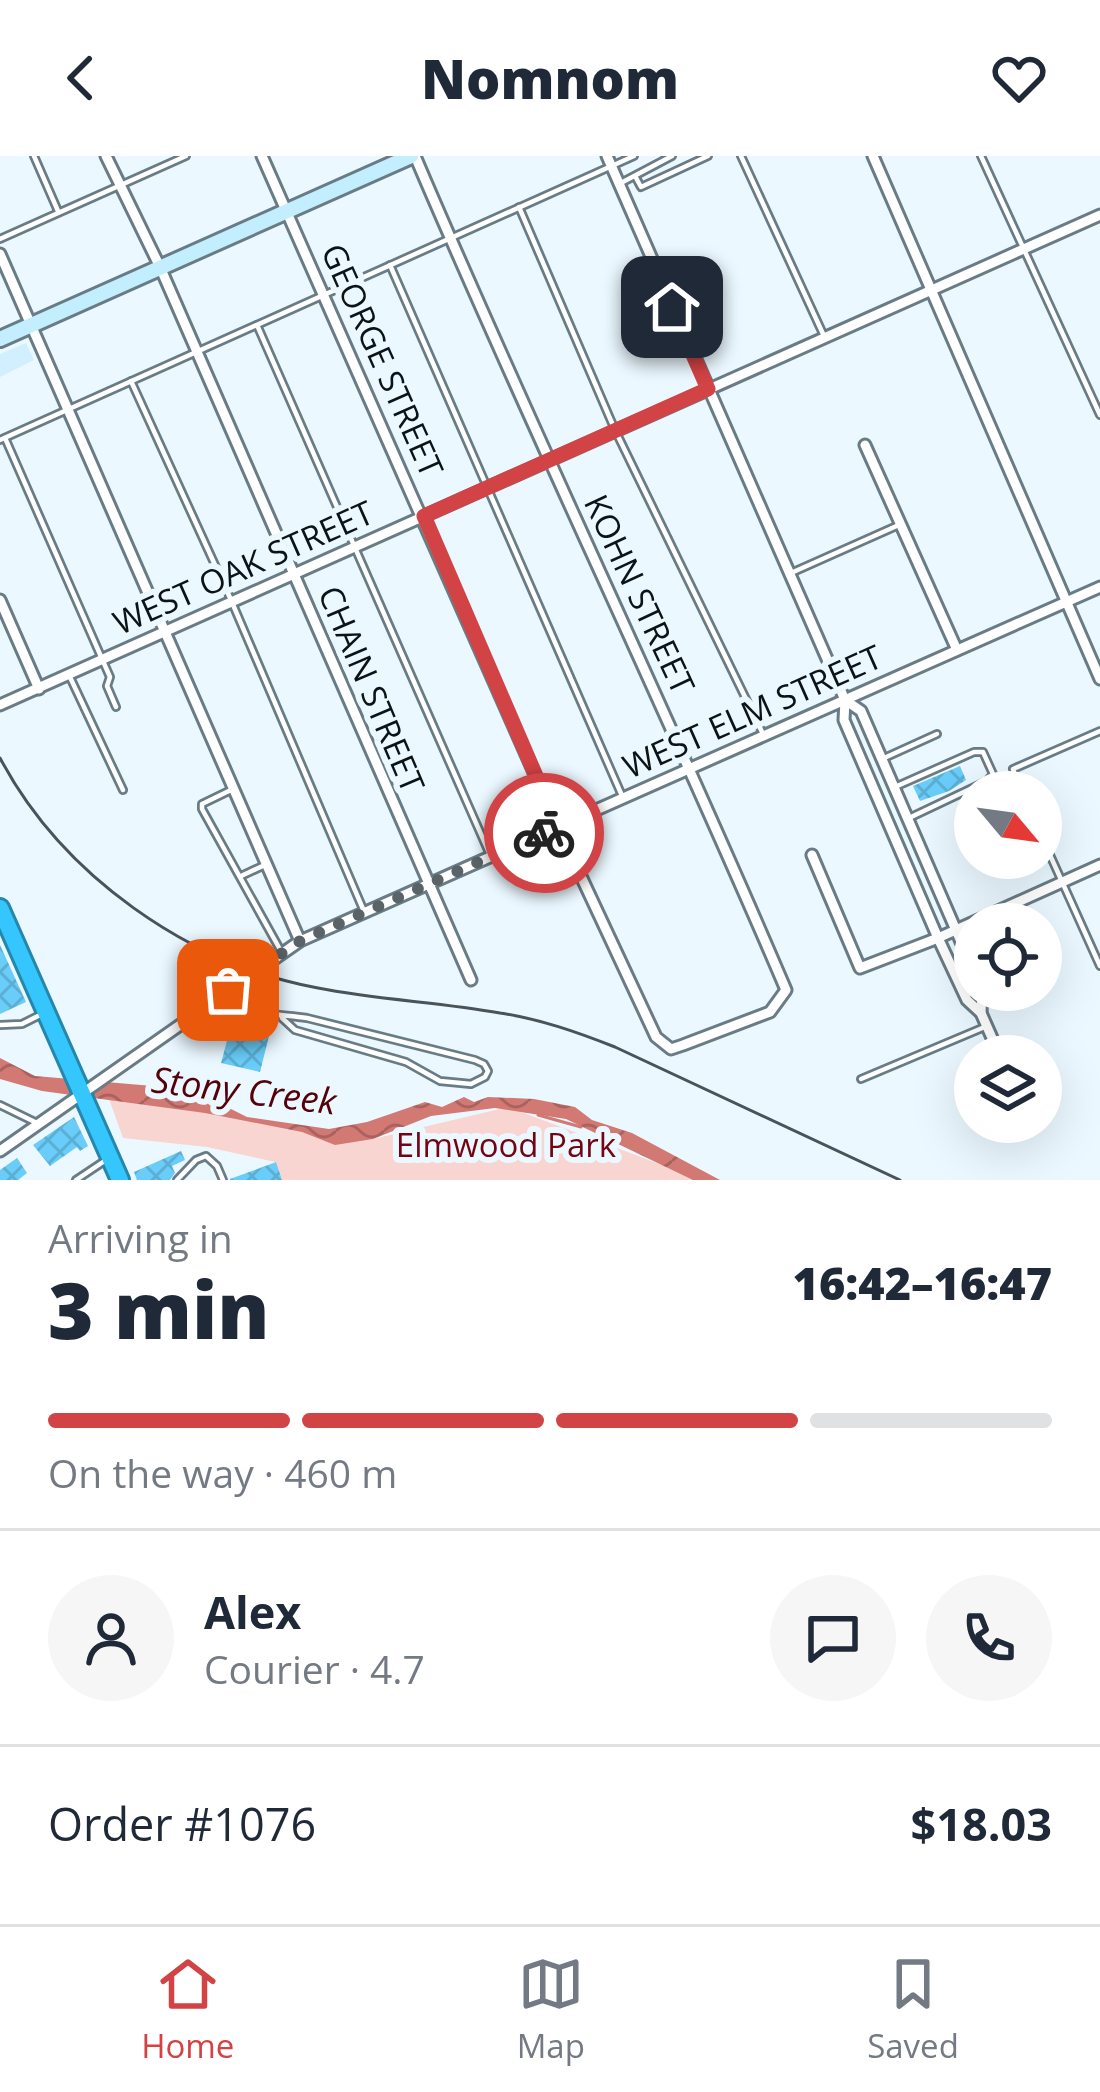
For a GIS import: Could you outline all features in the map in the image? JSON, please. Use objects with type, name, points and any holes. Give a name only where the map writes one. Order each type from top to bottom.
[{"type":"highway","points":[[0,908],[120,1180]]},
{"type":"street","name":"CHAIN STREET","points":[[106,156],[160,267],[471,980]]},
{"type":"street","name":"GEORGE STREET","points":[[262,156],[558,827],[662,1046],[671,1049],[744,1024],[770,1012],[786,990]]},
{"type":"street","points":[[0,339],[413,156]]},
{"type":"street","name":"KOHN STREET","points":[[413,156],[547,460],[692,768],[786,990]]},
{"type":"street","points":[[873,156],[1100,679]]},
{"type":"street","points":[[609,161],[845,700],[844,720],[883,813],[968,1000],[981,1013],[991,1035]]},
{"type":"street","name":"WEST OAK STREET","points":[[0,705],[1100,215]]},
{"type":"street","points":[[0,254],[300,941]]},
{"type":"street","points":[[865,445],[957,650]]},
{"type":"street","name":"WEST ELM STREET","points":[[0,1151],[300,941],[1100,587]]},
{"type":"street","points":[[0,600],[39,689]]},
{"type":"street","points":[[845,700],[861,711],[954,925]]},
{"type":"street","points":[[883,813],[902,806]]},
{"type":"street","points":[[812,855],[860,968],[954,931]]},
{"type":"street","points":[[1016,903],[1100,865]]},
{"type":"lane","points":[[34,156],[58,212]]},
{"type":"lane","points":[[0,239],[186,156]]},
{"type":"lane","points":[[116,707],[102,660],[2,439],[519,207],[609,161],[634,156]]},
{"type":"lane","points":[[619,184],[672,156]]},
{"type":"lane","points":[[635,176],[641,187],[708,156]]},
{"type":"lane","points":[[741,156],[825,337]]},
{"type":"lane","points":[[981,156],[1100,415]]},
{"type":"lane","points":[[519,207],[615,430],[764,736]]},
{"type":"lane","points":[[390,265],[623,798]]},
{"type":"lane","points":[[257,325],[491,856]]},
{"type":"lane","points":[[131,381],[365,912]]},
{"type":"lane","points":[[790,573],[901,524]]},
{"type":"lane","points":[[69,674],[123,790]]},
{"type":"lane","points":[[1014,771],[1100,730]]},
{"type":"lane","points":[[882,759],[937,734]]},
{"type":"lane","points":[[895,787],[974,752],[982,752],[993,775],[909,818]]},
{"type":"lane","points":[[234,789],[202,808],[282,953]]},
{"type":"lane","points":[[241,876],[267,864]]},
{"type":"lane","points":[[1062,877],[1100,966]]},
{"type":"lane","points":[[228,990],[243,1006],[475,1060],[488,1071],[471,1084],[440,1081],[406,1062],[295,1030],[282,1018]]},
{"type":"lane","points":[[0,1025],[22,1024],[45,1012]]},
{"type":"lane","points":[[861,1079],[987,1026]]},
{"type":"lane","points":[[0,1105],[39,1124]]},
{"type":"lane","points":[[76,1180],[110,1156]]},
{"type":"lane","points":[[181,1179],[196,1160],[206,1156],[224,1180]]},
{"type":"shaded area","points":[[26,343],[34,360],[0,377],[0,354]]},
{"type":"green space","name":"Elmwood Park","points":[[108,1096],[373,1139],[508,1107],[702,1180],[282,1180],[275,1162],[207,1147],[123,1138]]},
{"type":"water","points":[[0,1058],[35,1076],[153,1086],[215,1101],[247,1117],[329,1129],[425,1102],[442,1107],[464,1097],[474,1102],[488,1097],[534,1099],[575,1107],[592,1120],[632,1133],[720,1180],[693,1180],[566,1119],[495,1108],[431,1116],[373,1139],[335,1145],[302,1132],[205,1113],[42,1091],[0,1079]]},
{"type":"building","points":[[960,766],[962,771],[954,771],[954,788],[920,801],[913,786]]},
{"type":"building","points":[[0,945],[26,1002],[0,1014]]},
{"type":"building","points":[[231,1026],[269,1036],[260,1072],[221,1063]]},
{"type":"building","points":[[74,1117],[88,1146],[80,1151],[77,1147],[50,1166],[33,1145]]},
{"type":"building","points":[[181,1151],[185,1160],[172,1166],[175,1173],[170,1180],[137,1180],[134,1172]]},
{"type":"building","points":[[17,1158],[27,1173],[18,1180],[0,1180],[0,1170]]},
{"type":"building","points":[[276,1162],[282,1180],[230,1180],[230,1179]]},
{"type":"waterway","name":"Stony Creek","points":[[538,1115],[581,1127]]},
{"type":"railway","points":[[0,758],[26,800],[94,876],[177,936],[222,958],[318,988],[500,1013],[572,1031],[900,1180]]},
{"type":"way so far","points":[[228,990],[300,941],[544,833]]},
{"type":"route","points":[[544,833],[558,827],[424,516],[708,389],[672,307]]}]
